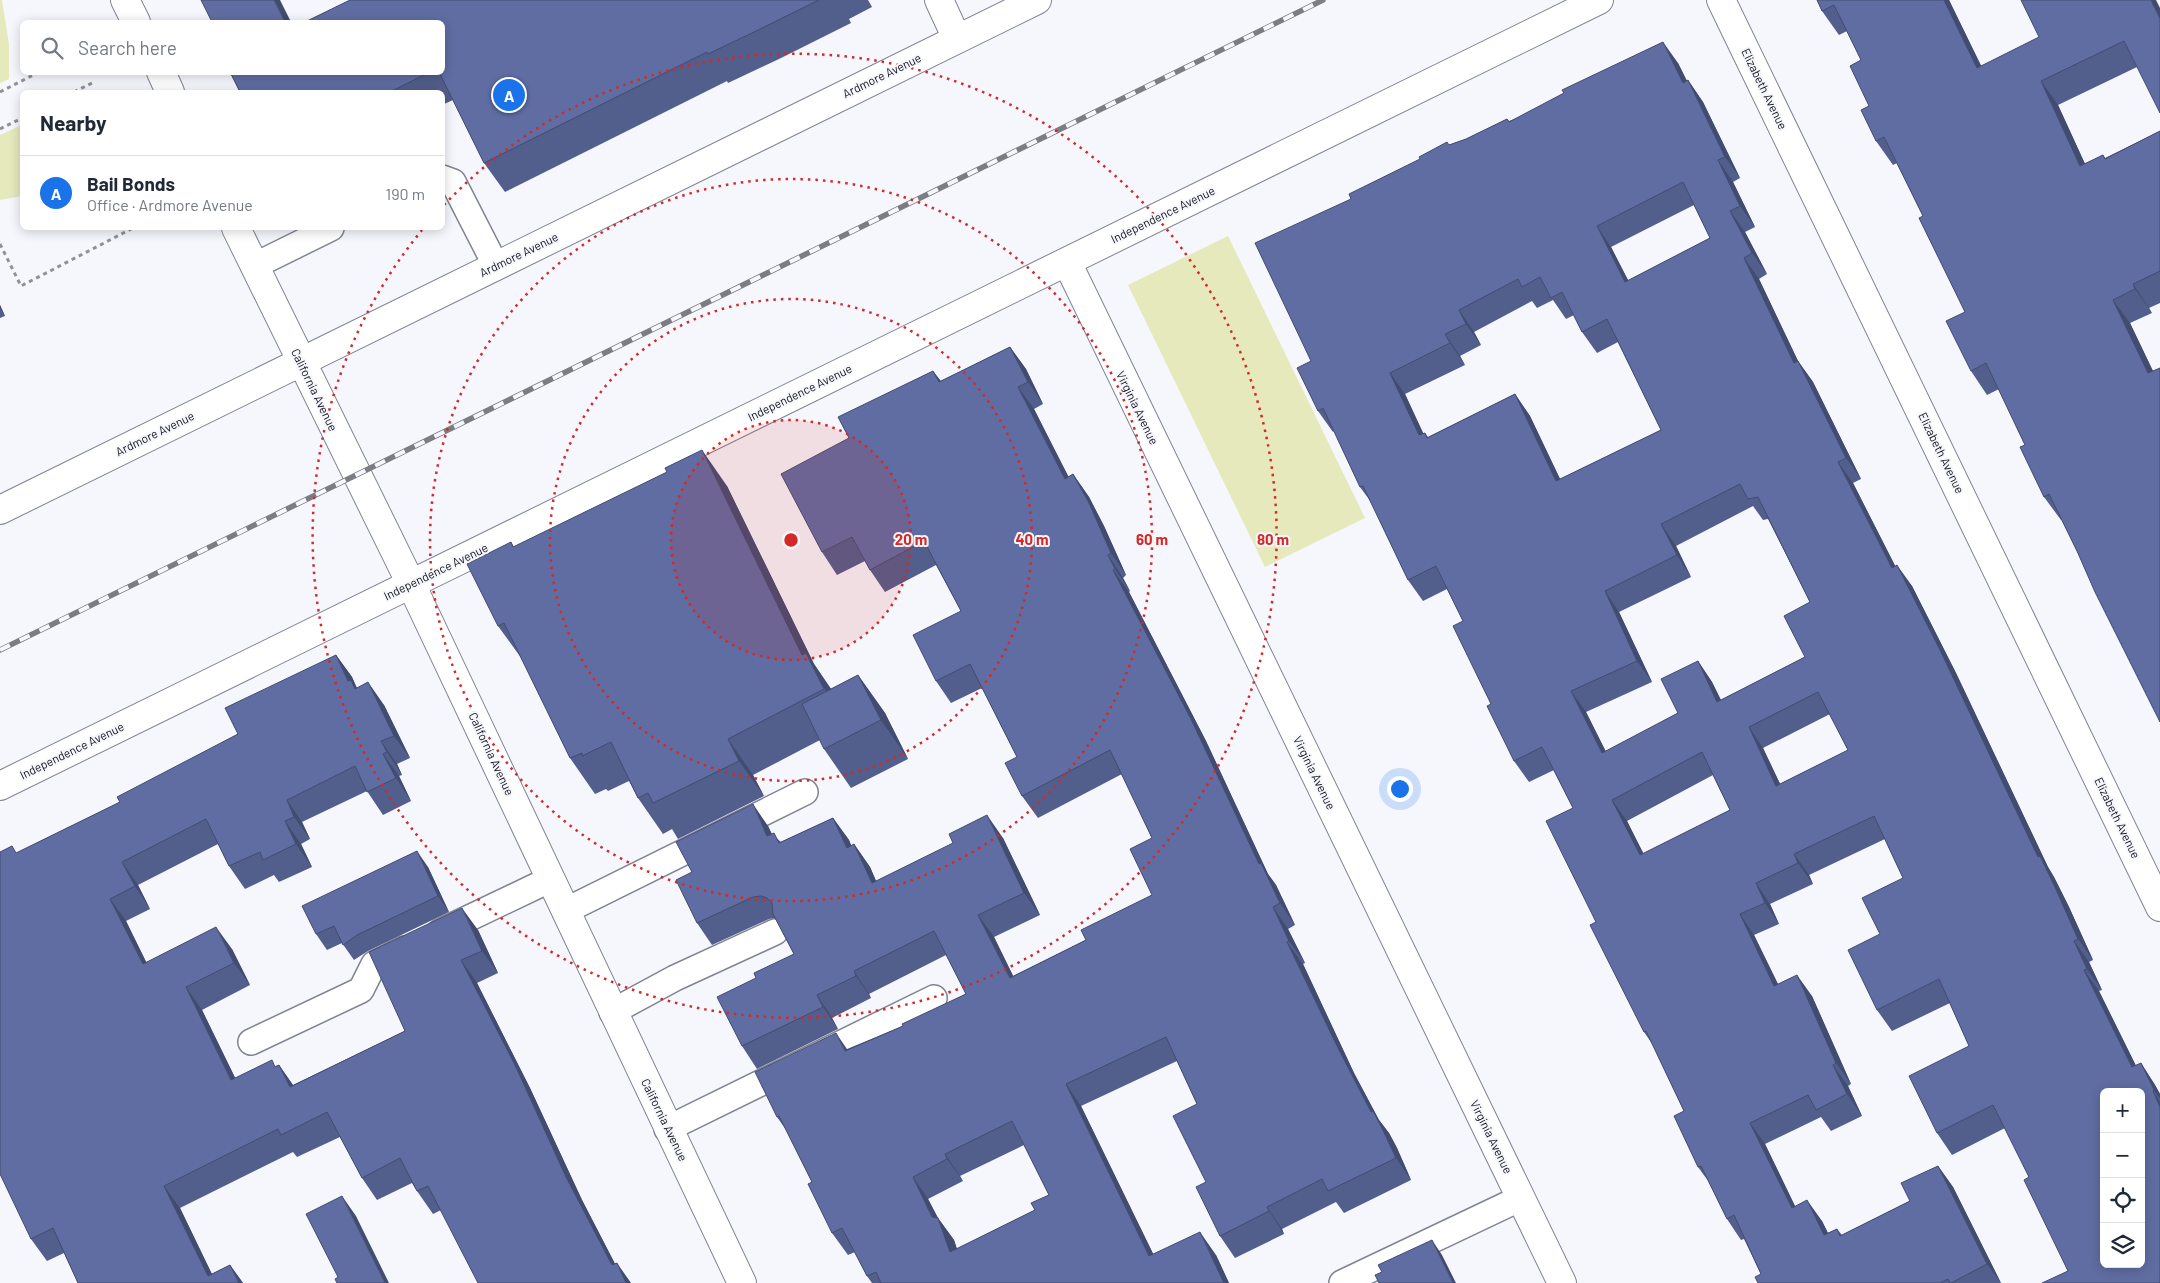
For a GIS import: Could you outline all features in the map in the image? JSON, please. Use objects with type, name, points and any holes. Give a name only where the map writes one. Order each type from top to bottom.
[{"type":"street","points":[[126,0],[135,20]]},
{"type":"street","points":[[939,0],[958,39]]},
{"type":"street","name":"Ardmore Avenue","points":[[0,510],[1037,0]]},
{"type":"street","name":"Independence Avenue","points":[[0,786],[1599,0]]},
{"type":"street","name":"Elizabeth Avenue","points":[[1721,0],[2160,907]]},
{"type":"street","points":[[162,75],[169,90]]},
{"type":"street","name":"California Avenue","points":[[237,230],[411,584],[667,1129],[742,1283]]},
{"type":"street","name":"Virginia Avenue","points":[[1067,262],[1562,1283]]},
{"type":"lane","points":[[445,179],[453,182],[496,266]]},
{"type":"lane","points":[[254,266],[327,230]]},
{"type":"lane","points":[[565,911],[805,792]]},
{"type":"lane","points":[[251,1042],[361,990],[374,964],[551,879]]},
{"type":"lane","points":[[612,1012],[675,978],[775,932]]},
{"type":"lane","points":[[667,1129],[934,998]]},
{"type":"lane","points":[[1342,1283],[1521,1198]]},
{"type":"path","points":[[0,92],[33,75]]},
{"type":"path","points":[[78,90],[94,82]]},
{"type":"path","points":[[0,129],[20,119]]},
{"type":"path","points":[[0,244],[21,286],[129,230]]},
{"type":"green space","points":[[0,0],[2,0],[9,44],[9,79],[0,83]]},
{"type":"green space","points":[[20,126],[20,196],[0,200],[0,135]]},
{"type":"green space","points":[[1228,236],[1365,518],[1265,567],[1128,285]]},
{"type":"building","points":[[201,0],[274,0],[284,20],[211,20]]},
{"type":"building","points":[[350,0],[819,0],[708,54],[707,52],[484,163],[440,75],[445,75],[445,20],[309,20]]},
{"type":"building","points":[[1817,0],[1944,0],[1977,68],[2039,37],[2021,0],[2151,0],[2160,19],[2160,113],[2124,41],[2041,81],[2080,166],[2103,155],[2105,159],[2160,131],[2160,271],[2133,284],[2135,289],[2113,300],[2148,373],[2160,368],[2160,722],[2095,592],[2049,494],[2044,497],[2020,447],[2025,445],[1986,363],[1971,371],[1946,321],[1965,312],[1919,218],[1923,216],[1884,137],[1876,141],[1861,110],[1869,106],[1850,66],[1861,60],[1834,5],[1822,11]]},
{"type":"building","points":[[1663,42],[1683,83],[1688,80],[1725,157],[1718,160],[1740,206],[1730,211],[1752,253],[1744,258],[1794,363],[1798,361],[1846,458],[1838,462],[1892,568],[1897,565],[1941,652],[2038,857],[2040,856],[2054,885],[2078,939],[2074,941],[2087,969],[2084,970],[2132,1067],[2141,1063],[2154,1090],[2160,1107],[2160,1283],[2042,1283],[2068,1271],[2024,1180],[2029,1177],[1993,1105],[1937,1133],[1909,1076],[1969,1046],[1939,979],[1877,1010],[1848,950],[1880,934],[1862,898],[1903,878],[1874,816],[1794,854],[1798,863],[1756,883],[1765,903],[1740,914],[1774,986],[1797,975],[1836,1063],[1833,1065],[1847,1094],[1816,1110],[1808,1095],[1750,1123],[1792,1208],[1807,1200],[1824,1235],[1837,1229],[1840,1236],[1910,1201],[1901,1183],[1938,1166],[1987,1264],[1951,1283],[1948,1279],[1940,1283],[1758,1283],[1755,1277],[1761,1274],[1734,1215],[1727,1219],[1701,1166],[1698,1167],[1674,1116],[1684,1111],[1646,1031],[1644,1032],[1590,925],[1596,922],[1546,821],[1573,808],[1542,747],[1514,761],[1487,706],[1491,704],[1453,626],[1463,621],[1436,566],[1408,580],[1363,486],[1360,487],[1323,408],[1318,411],[1297,368],[1311,361],[1255,243],[1351,199],[1349,194],[1420,159],[1419,157],[1447,142],[1449,145],[1466,139],[1507,119],[1509,122],[1564,93],[1562,90]],"holes":[[[1683,182],[1710,238],[1625,282],[1597,226]],[[1540,277],[1551,298],[1562,292],[1582,332],[1607,319],[1661,430],[1556,481],[1515,394],[1427,438],[1425,433],[1419,435],[1390,373],[1450,343],[1445,334],[1466,324],[1459,310],[1518,279],[1522,287]],[[1740,484],[1748,499],[1758,497],[1810,602],[1784,616],[1805,657],[1717,702],[1698,661],[1661,679],[1678,713],[1602,753],[1571,691],[1637,661],[1605,591],[1677,555],[1661,524]],[[1818,692],[1848,750],[1776,786],[1749,727]],[[1702,752],[1730,810],[1640,855],[1612,800]]]},
{"type":"building","points":[[232,75],[424,75],[394,90],[239,90]]},
{"type":"building","points":[[1010,347],[1028,382],[1018,387],[1065,479],[1073,474],[1089,503],[1111,553],[1108,555],[1115,569],[1113,570],[1191,719],[1259,864],[1261,863],[1280,903],[1273,907],[1289,941],[1287,942],[1339,1050],[1371,1112],[1373,1111],[1381,1126],[1396,1158],[1328,1191],[1322,1179],[1267,1207],[1269,1211],[1220,1236],[1196,1187],[1206,1182],[1173,1116],[1197,1104],[1166,1037],[1066,1084],[1149,1256],[1200,1232],[1224,1283],[881,1283],[876,1272],[867,1276],[842,1228],[832,1233],[808,1184],[812,1182],[755,1072],[836,1033],[845,1051],[903,1026],[902,1024],[966,994],[934,931],[854,971],[856,976],[817,995],[823,1007],[742,1046],[717,997],[756,978],[754,973],[794,954],[773,914],[772,903],[767,898],[761,896],[753,897],[697,923],[676,880],[692,872],[676,842],[753,804],[767,836],[774,833],[779,843],[833,818],[847,848],[854,844],[872,883],[953,843],[949,834],[987,815],[1024,893],[978,915],[1010,978],[1086,940],[1081,930],[1152,895],[1130,849],[1152,838],[1110,750],[1022,796],[1005,763],[1017,757],[970,664],[936,681],[913,635],[961,611],[924,541],[870,570],[852,537],[822,552],[781,474],[849,438],[838,417],[933,371],[939,382]],"holes":[[[1012,1121],[1049,1195],[1031,1203],[1035,1210],[950,1252],[938,1218],[932,1217],[913,1177],[947,1159],[945,1154]]]},
{"type":"building","points":[[702,450],[802,655],[806,653],[824,689],[728,739],[739,761],[653,803],[648,793],[638,798],[611,742],[582,756],[582,753],[570,758],[504,623],[498,626],[467,564],[511,542],[513,547],[667,472],[665,468]]},
{"type":"building","points":[[336,655],[348,681],[351,680],[355,689],[368,682],[394,736],[381,741],[387,752],[383,754],[396,778],[367,792],[355,766],[287,800],[294,817],[285,821],[296,844],[263,860],[260,852],[229,866],[206,819],[122,862],[135,886],[110,899],[143,964],[216,927],[234,963],[186,987],[231,1080],[272,1060],[275,1067],[279,1065],[290,1087],[405,1031],[369,952],[462,908],[482,951],[461,960],[515,1065],[566,1177],[612,1265],[617,1263],[626,1283],[478,1283],[428,1186],[417,1191],[400,1158],[362,1178],[327,1112],[281,1135],[278,1129],[164,1186],[208,1276],[230,1265],[239,1283],[78,1283],[53,1228],[31,1239],[0,1174],[0,852],[12,846],[16,853],[120,802],[117,797],[238,734],[225,708]]},
{"type":"building","points":[[858,675],[881,720],[824,749],[802,704]]},
{"type":"building","points":[[417,851],[438,896],[357,935],[343,945],[334,926],[316,934],[302,906]]},
{"type":"building","points":[[342,1196],[385,1283],[337,1283],[335,1279],[338,1277],[306,1214]]},
{"type":"building","points":[[1432,1240],[1453,1283],[1379,1283],[1375,1275],[1382,1272],[1378,1265]]},
{"type":"railway","points":[[0,650],[1323,0]]},
{"type":"place","name":"Bail Bonds","points":[[509,95]]}]
